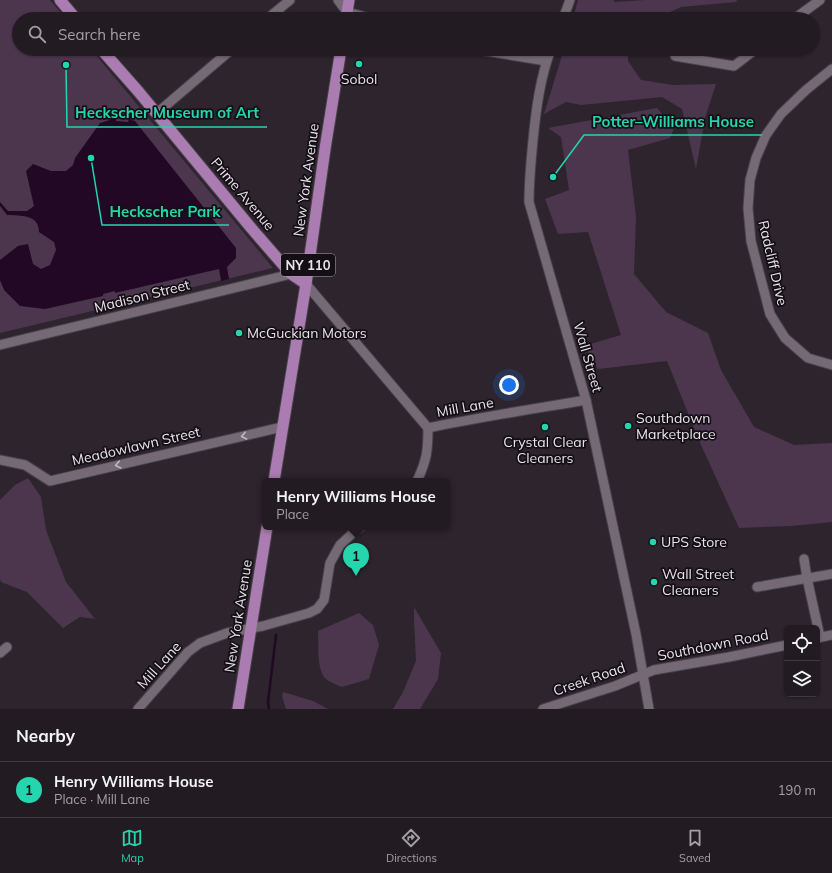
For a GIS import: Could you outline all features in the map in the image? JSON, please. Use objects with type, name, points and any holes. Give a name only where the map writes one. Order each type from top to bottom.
[{"type":"main road","points":[[60,0],[70,12]]},
{"type":"main road","points":[[347,12],[349,0]]},
{"type":"main road","name":"Prime Avenue","points":[[107,56],[157,113],[291,274],[306,284]]},
{"type":"main road","name":"New York Avenue","points":[[274,478],[306,284],[340,56]]},
{"type":"main road","name":"New York Avenue","points":[[238,709],[252,629],[267,530]]},
{"type":"street","points":[[275,12],[290,0]]},
{"type":"street","points":[[338,0],[344,12]]},
{"type":"street","points":[[566,12],[570,0]]},
{"type":"street","points":[[804,12],[820,0]]},
{"type":"street","points":[[157,113],[224,56]]},
{"type":"street","points":[[516,56],[546,61]]},
{"type":"street","name":"Wall Street","points":[[548,56],[536,107],[529,183],[529,202],[586,400],[622,564],[644,674],[649,709]]},
{"type":"street","points":[[675,56],[734,66],[747,56]]},
{"type":"street","name":"Radcliff Drive","points":[[832,69],[806,90],[781,114],[766,135],[756,158],[752,173],[748,208],[751,240],[770,314],[785,338],[808,358],[832,365]]},
{"type":"street","name":"Madison Street","points":[[0,345],[291,274]]},
{"type":"street","name":"Prime Avenue","points":[[306,284],[428,428]]},
{"type":"street","name":"Mill Lane","points":[[418,478],[425,465],[428,446],[428,428],[487,416],[586,400]]},
{"type":"street","name":"Meadowlawn Street","points":[[0,460],[25,465],[50,481],[282,427]]},
{"type":"street","name":"Mill Lane","points":[[138,709],[188,652],[200,643],[227,633],[252,629],[310,613],[318,609],[324,600],[330,563],[340,545],[357,530]]},
{"type":"street","points":[[804,560],[816,625]]},
{"type":"street","points":[[757,587],[832,574]]},
{"type":"street","points":[[820,638],[832,635]]},
{"type":"street","name":"Southdown Road","points":[[644,674],[661,668],[729,657],[784,646]]},
{"type":"street","name":"Creek Road","points":[[543,709],[615,686],[644,674]]},
{"type":"shaded area","points":[[0,0],[50,0],[60,12],[12,12],[12,56],[97,56],[273,268],[0,333]]},
{"type":"shaded area","points":[[578,0],[614,0],[614,2],[645,0],[737,0],[736,2],[681,7],[670,12],[575,12]]},
{"type":"shaded area","points":[[562,56],[628,56],[628,61],[641,80],[673,85],[716,84],[705,118],[696,169],[682,109],[662,97],[581,105],[566,102],[544,114]]},
{"type":"shaded area","points":[[657,108],[674,128],[670,138],[628,150],[636,217],[634,274],[666,312],[708,333],[721,370],[754,427],[794,445],[832,443],[832,522],[791,526],[739,528],[701,445],[667,361],[598,369],[584,346],[621,335],[588,232],[558,234],[545,199],[569,190],[561,137],[548,128]]},
{"type":"shaded area","points":[[116,118],[116,121],[128,122],[129,119],[135,121],[236,248],[236,258],[227,267],[229,279],[221,281],[219,269],[115,293],[115,291],[103,294],[103,296],[45,309],[20,306],[4,290],[0,280],[0,260],[18,246],[28,244],[33,264],[41,269],[50,265],[56,250],[54,242],[39,232],[38,226],[33,219],[23,216],[7,215],[0,206],[0,202],[8,211],[27,211],[34,206],[26,171],[33,164],[51,171],[66,171],[73,165],[75,158],[100,123]]},
{"type":"shaded area","points":[[28,478],[41,497],[46,530],[66,582],[95,619],[80,617],[63,628],[27,592],[1,582],[0,500],[15,485]]},
{"type":"shaded area","points":[[414,607],[441,653],[438,679],[420,709],[393,709],[403,692],[416,661]]},
{"type":"shaded area","points":[[359,613],[373,625],[379,645],[369,679],[342,687],[325,678],[322,673],[318,655],[318,631]]},
{"type":"shaded area","points":[[283,692],[313,701],[328,709],[286,709],[282,696]]},
{"type":"waterway","points":[[269,709],[268,702],[276,635]]},
{"type":"place","name":"Sobol","points":[[359,64]]},
{"type":"place","name":"Heckscher Museum of Art","points":[[66,65]]},
{"type":"place","name":"Heckscher Park","points":[[91,158]]},
{"type":"place","name":"Potter–Williams House","points":[[553,177]]},
{"type":"place","name":"McGuckian Motors","points":[[239,333]]},
{"type":"place","name":"Southdown Marketplace","points":[[628,426]]},
{"type":"place","name":"Crystal Clear Cleaners","points":[[545,427]]},
{"type":"place","name":"UPS Store","points":[[653,542]]},
{"type":"place","name":"Henry Williams House","points":[[356,576]]},
{"type":"place","name":"Wall Street Cleaners","points":[[654,582]]}]
